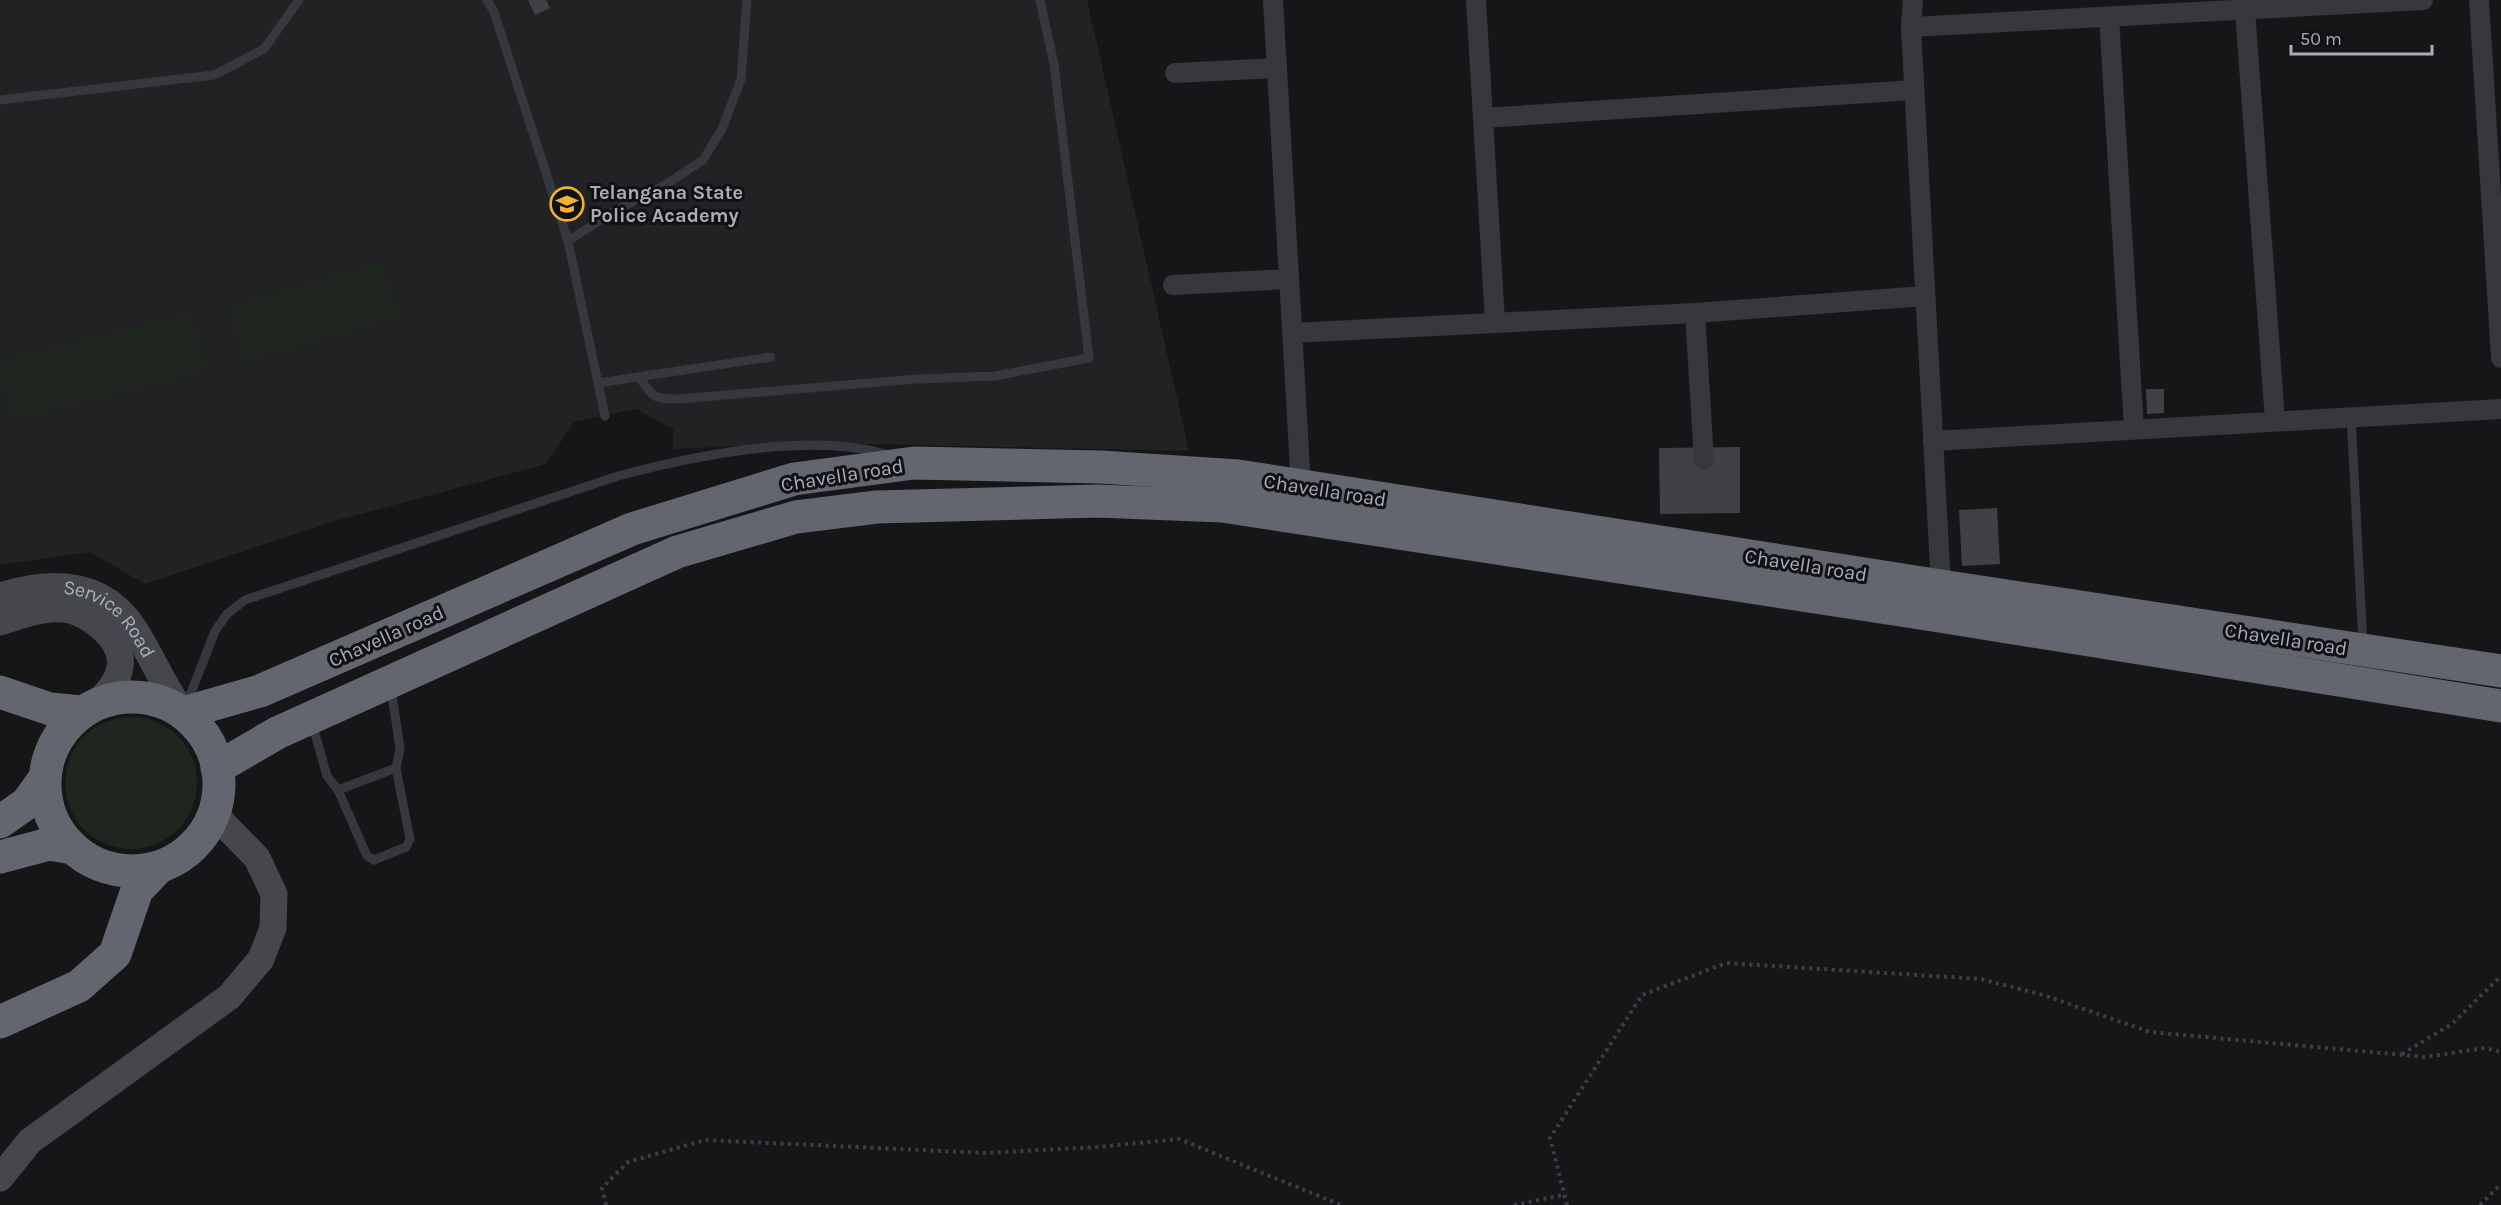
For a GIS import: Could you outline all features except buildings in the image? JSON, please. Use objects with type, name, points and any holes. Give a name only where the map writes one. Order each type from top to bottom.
[{"type":"highway","name":"Chavella road","points":[[183,713],[260,691],[632,529],[794,479],[914,463],[1101,467],[1238,476],[1301,486],[1614,550],[2501,706]]},
{"type":"highway","name":"Chavella road","points":[[218,768],[277,733],[677,552],[796,517],[878,507],[1097,501],[1222,506],[1941,586],[2501,670]]},
{"type":"highway","points":[[0,692],[50,709],[88,709]]},
{"type":"highway","points":[[139,697],[166,703],[183,713],[201,729],[214,751],[220,796],[215,815],[202,838],[183,856],[159,867],[128,871],[99,864],[73,848],[57,828],[47,804],[45,778],[50,753],[63,730],[88,709],[112,699],[139,697]]},
{"type":"highway","points":[[0,822],[27,803],[45,778]]},
{"type":"highway","points":[[0,857],[49,844],[73,848]]},
{"type":"highway","points":[[0,1022],[79,986],[115,954],[137,890],[159,867]]},
{"type":"main road","name":"Service Road","points":[[0,596],[33,587],[62,586],[78,588],[108,602],[134,629],[169,694],[183,713]]},
{"type":"main road","name":"Service Road","points":[[0,622],[49,609],[78,612],[94,621],[116,645],[120,656],[120,669],[108,694],[88,709]]},
{"type":"main road","points":[[0,1178],[30,1141],[229,997],[261,959],[273,928],[274,894],[257,858],[215,815]]},
{"type":"street","points":[[1273,0],[1301,486]]},
{"type":"street","points":[[1476,0],[1495,321]]},
{"type":"street","points":[[1912,0],[1914,90],[1941,586]]},
{"type":"street","points":[[1911,27],[2109,17],[2204,6],[2245,10],[2423,0]]},
{"type":"street","points":[[2478,0],[2501,358]]},
{"type":"street","points":[[2245,10],[2275,420]]},
{"type":"street","points":[[2109,17],[2134,429]]},
{"type":"street","points":[[1175,73],[1277,68]]},
{"type":"street","points":[[1483,118],[1914,90]]},
{"type":"street","points":[[1173,285],[1289,279]]},
{"type":"street","points":[[1292,333],[1495,321],[1695,313],[1925,296]]},
{"type":"street","points":[[1695,313],[1704,460]]},
{"type":"street","points":[[1933,441],[2501,409]]},
{"type":"lane","points":[[0,100],[214,75],[264,49],[299,0]]},
{"type":"lane","points":[[487,0],[494,12],[568,242],[605,416]]},
{"type":"lane","points":[[568,242],[611,213],[665,185],[703,160],[722,129],[741,79],[747,0]]},
{"type":"lane","points":[[640,378],[649,393],[660,400],[918,379],[995,376],[1089,358],[1054,64],[1040,0]]},
{"type":"lane","points":[[598,383],[771,357]]},
{"type":"lane","points":[[2351,416],[2364,651]]},
{"type":"lane","points":[[183,713],[215,632],[227,614],[245,600],[618,476],[681,460],[757,450],[820,446],[864,448],[914,463]]},
{"type":"lane","points":[[310,718],[327,776],[338,790],[367,856],[374,860],[406,847],[410,839],[396,768],[400,748],[390,682]]},
{"type":"lane","points":[[338,790],[396,768]]},
{"type":"path","points":[[1567,1205],[1550,1138],[1642,994],[1726,963],[1981,980],[2043,995],[2150,1032],[2425,1057],[2485,1048],[2501,1052]]},
{"type":"path","points":[[2401,1054],[2452,1024],[2501,975]]},
{"type":"path","points":[[606,1205],[602,1188],[628,1162],[705,1140],[986,1153],[1098,1147],[1179,1139],[1341,1205]]},
{"type":"path","points":[[2480,1205],[2501,1184]]},
{"type":"path","points":[[1514,1205],[1563,1195]]},
{"type":"shaded area","name":"Telangana State Police Academy","points":[[0,0],[1087,0],[1189,451],[820,443],[673,449],[673,429],[636,409],[574,422],[546,464],[335,521],[145,584],[90,552],[0,565]]},
{"type":"shaded area","points":[[382,261],[399,317],[244,363],[227,307]]},
{"type":"shaded area","points":[[192,313],[207,372],[11,421],[0,377],[0,360]]},
{"type":"shaded area","points":[[131,717],[156,722],[168,728],[186,746],[192,758],[197,783],[192,808],[186,820],[168,838],[156,844],[131,849],[106,844],[94,838],[76,820],[70,808],[65,783],[70,758],[76,746],[94,728],[106,722]]},
{"type":"place","name":"Telangana State Police Academy","points":[[567,204]]}]
